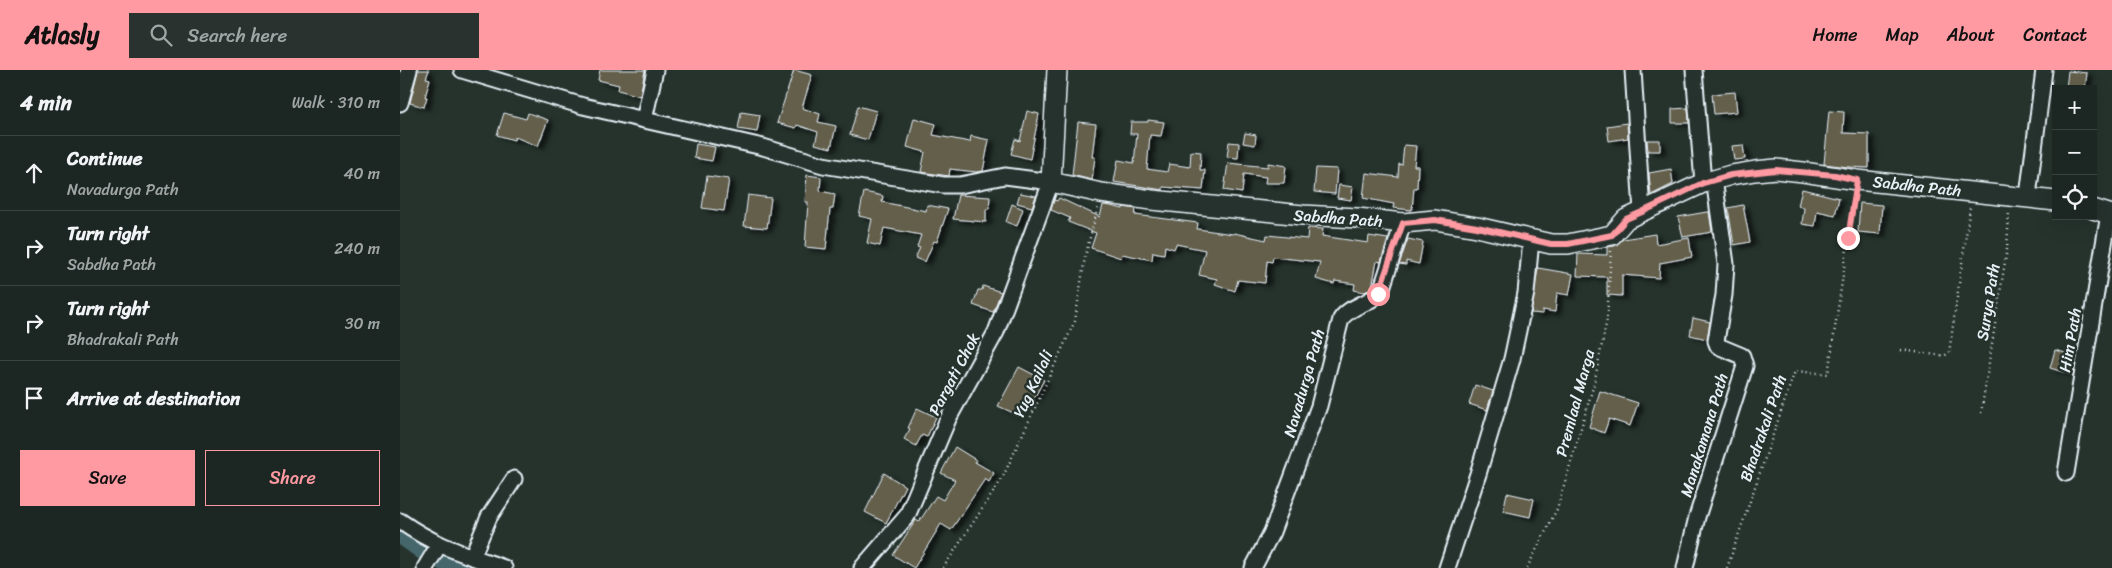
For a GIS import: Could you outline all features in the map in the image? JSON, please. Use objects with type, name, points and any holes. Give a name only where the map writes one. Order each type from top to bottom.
[{"type":"street","points":[[400,103],[408,70]]},
{"type":"street","points":[[462,70],[583,106],[763,147],[823,165],[942,186],[960,185],[1005,176],[1051,182],[1057,70]]},
{"type":"street","points":[[644,120],[654,70]]},
{"type":"street","points":[[1633,70],[1642,212]]},
{"type":"street","points":[[1694,70],[1709,181]]},
{"type":"street","points":[[2019,196],[2044,70]]},
{"type":"street","name":"Sabdha Path","points":[[1051,182],[1101,193],[1303,215],[1403,223],[1435,220],[1477,227],[1551,244],[1568,244],[1612,235],[1626,219],[1709,181],[1755,170],[1835,175],[1857,180],[2052,200]]},
{"type":"street","name":"Manakamana Path","points":[[1685,568],[1697,517],[1745,366],[1742,356],[1718,346],[1716,340],[1724,295],[1726,264],[1709,181]]},
{"type":"street","name":"Pargati Chok","points":[[862,568],[907,516],[948,419],[996,332],[1051,182]]},
{"type":"street","name":"Him Path","points":[[2066,473],[2105,213]]},
{"type":"street","name":"Navadurga Path","points":[[1253,568],[1272,532],[1319,406],[1341,319],[1346,312],[1375,298],[1381,290],[1403,223]]},
{"type":"street","points":[[1447,568],[1478,474],[1512,359],[1526,293],[1531,240]]},
{"type":"street","points":[[472,557],[489,517],[514,480]]},
{"type":"street","points":[[400,521],[423,537],[439,545],[504,568]]},
{"type":"street","points":[[425,568],[439,545]]},
{"type":"path","name":"Bhadrakali Path","points":[[1727,568],[1795,371],[1828,374],[1857,180]]},
{"type":"path","points":[[1901,350],[1944,356],[1948,352],[1972,192]]},
{"type":"path","name":"Yug Kailali","points":[[943,568],[1002,479],[1075,321],[1085,258],[1101,193]]},
{"type":"path","name":"Surya Path","points":[[1981,412],[2008,249],[2019,196]]},
{"type":"path","name":"Premlaal Marga","points":[[1527,568],[1557,509],[1594,384],[1607,319],[1612,235]]},
{"type":"building","points":[[418,70],[429,70],[426,78],[430,79],[424,107],[410,103]]},
{"type":"building","points":[[600,70],[645,70],[640,96],[618,90],[619,85],[598,80]]},
{"type":"building","points":[[794,70],[812,75],[802,108],[820,114],[818,122],[836,126],[831,148],[815,144],[818,132],[797,125],[796,128],[777,123]]},
{"type":"building","points":[[2068,71],[2087,73],[2086,85],[2066,85]]},
{"type":"building","points":[[1735,92],[1737,112],[1714,114],[1712,94]]},
{"type":"building","points":[[858,106],[876,111],[868,140],[850,135]]},
{"type":"building","points":[[1688,108],[1689,123],[1672,123],[1672,109]]},
{"type":"building","points":[[1027,111],[1039,114],[1030,159],[1011,154],[1015,139],[1020,141]]},
{"type":"building","points":[[1829,111],[1844,112],[1843,133],[1869,134],[1869,168],[1824,164]]},
{"type":"building","points":[[741,112],[760,115],[757,132],[738,129]]},
{"type":"building","points":[[504,113],[526,119],[528,113],[548,120],[538,146],[515,137],[514,140],[497,135]]},
{"type":"building","points":[[914,118],[936,124],[933,135],[970,142],[971,136],[989,140],[983,171],[950,169],[949,176],[921,172],[925,152],[907,147]]},
{"type":"building","points":[[1148,120],[1164,122],[1161,136],[1150,135],[1147,169],[1167,172],[1169,164],[1190,167],[1191,151],[1201,152],[1200,170],[1205,170],[1203,190],[1163,187],[1163,190],[1114,182],[1118,160],[1134,163],[1137,134],[1130,134],[1131,122],[1148,122]]},
{"type":"building","points":[[1078,122],[1096,124],[1092,157],[1095,157],[1092,180],[1072,175]]},
{"type":"building","points":[[1627,123],[1628,138],[1609,141],[1607,126]]},
{"type":"building","points":[[1245,133],[1256,135],[1255,145],[1243,143]]},
{"type":"building","points":[[1647,140],[1660,140],[1660,151],[1648,151]]},
{"type":"building","points":[[1229,142],[1239,143],[1238,158],[1227,157]]},
{"type":"building","points":[[696,144],[715,147],[712,161],[694,158]]},
{"type":"building","points":[[1404,145],[1416,146],[1414,166],[1418,166],[1417,188],[1414,188],[1412,210],[1393,208],[1394,204],[1363,198],[1366,173],[1398,177],[1399,164],[1402,165]]},
{"type":"building","points":[[1743,145],[1745,159],[1734,160],[1732,146]]},
{"type":"building","points":[[1228,163],[1268,167],[1268,163],[1286,166],[1284,183],[1265,183],[1266,177],[1244,174],[1242,193],[1224,190]]},
{"type":"building","points":[[1316,168],[1337,169],[1335,194],[1314,192]]},
{"type":"building","points":[[1671,169],[1673,184],[1651,195],[1649,173]]},
{"type":"building","points":[[807,175],[821,177],[820,191],[835,194],[833,209],[830,209],[826,249],[805,247],[808,202],[805,202]]},
{"type":"building","points":[[707,176],[729,179],[724,211],[702,208]]},
{"type":"building","points":[[1339,185],[1353,187],[1351,200],[1337,198]]},
{"type":"building","points":[[1802,189],[1839,198],[1835,215],[1817,211],[1815,226],[1802,224],[1804,208],[1798,206]]},
{"type":"building","points":[[864,192],[883,196],[882,202],[926,211],[927,205],[948,209],[937,242],[934,241],[925,262],[915,258],[920,248],[917,247],[921,235],[884,228],[880,246],[867,243],[872,219],[859,216]]},
{"type":"building","points":[[1020,193],[1036,196],[1032,207],[1017,203]]},
{"type":"building","points":[[748,195],[771,198],[767,228],[744,226]]},
{"type":"building","points":[[958,195],[990,197],[989,209],[986,209],[986,222],[953,219]]},
{"type":"building","points":[[1059,198],[1100,217],[1103,205],[1123,209],[1123,207],[1136,209],[1135,215],[1198,223],[1197,229],[1234,233],[1266,240],[1267,235],[1307,239],[1308,228],[1323,229],[1322,236],[1368,243],[1369,236],[1388,239],[1381,262],[1377,261],[1372,287],[1365,292],[1354,290],[1355,284],[1335,281],[1334,284],[1316,279],[1320,262],[1273,257],[1272,262],[1267,261],[1265,283],[1238,280],[1235,291],[1215,284],[1217,279],[1199,275],[1205,250],[1176,244],[1174,249],[1165,246],[1164,254],[1153,252],[1152,260],[1122,254],[1121,258],[1091,248],[1096,233],[1068,222],[1070,218],[1051,210],[1054,200],[1057,201]]},
{"type":"building","points":[[1860,203],[1882,205],[1880,234],[1858,232]]},
{"type":"building","points":[[1012,204],[1023,209],[1017,226],[1006,222]]},
{"type":"building","points":[[1743,205],[1750,242],[1734,245],[1728,208]]},
{"type":"building","points":[[1709,212],[1712,232],[1683,237],[1678,217]]},
{"type":"building","points":[[1655,234],[1656,244],[1689,238],[1692,257],[1660,263],[1659,278],[1622,275],[1622,296],[1607,295],[1607,277],[1577,276],[1578,254],[1607,255],[1607,247],[1615,246],[1623,239]]},
{"type":"building","points":[[1408,239],[1423,242],[1419,264],[1406,261],[1406,265],[1399,264]]},
{"type":"building","points":[[1538,268],[1573,274],[1569,295],[1557,293],[1555,312],[1543,310],[1543,314],[1531,313]]},
{"type":"building","points":[[983,286],[1001,292],[993,312],[973,305],[978,290],[982,290]]},
{"type":"building","points":[[1693,318],[1710,322],[1707,339],[1690,335]]},
{"type":"building","points":[[2055,350],[2076,356],[2073,375],[2050,368]]},
{"type":"building","points":[[1019,367],[1044,380],[1033,400],[1027,397],[1018,415],[998,406]]},
{"type":"building","points":[[1475,385],[1493,391],[1487,410],[1469,404]]},
{"type":"building","points":[[1600,391],[1638,403],[1630,426],[1609,419],[1604,433],[1589,427]]},
{"type":"building","points":[[917,408],[936,417],[927,437],[922,435],[916,446],[904,439],[910,429],[908,428]]},
{"type":"building","points":[[955,447],[994,473],[989,482],[985,479],[951,530],[941,524],[914,568],[893,555],[916,520],[919,522],[936,496],[943,500],[955,480],[941,473]]},
{"type":"building","points":[[884,473],[905,486],[886,523],[865,512]]},
{"type":"building","points":[[1507,493],[1534,499],[1530,517],[1503,511]]},
{"type":"waterway","points":[[400,531],[425,549]]},
{"type":"waterway","points":[[444,559],[462,568]]},
{"type":"route","points":[[1378,294],[1381,290],[1403,223],[1435,220],[1477,227],[1551,244],[1568,244],[1612,235],[1626,219],[1703,183],[1755,170],[1835,175],[1857,180],[1848,238]]}]
